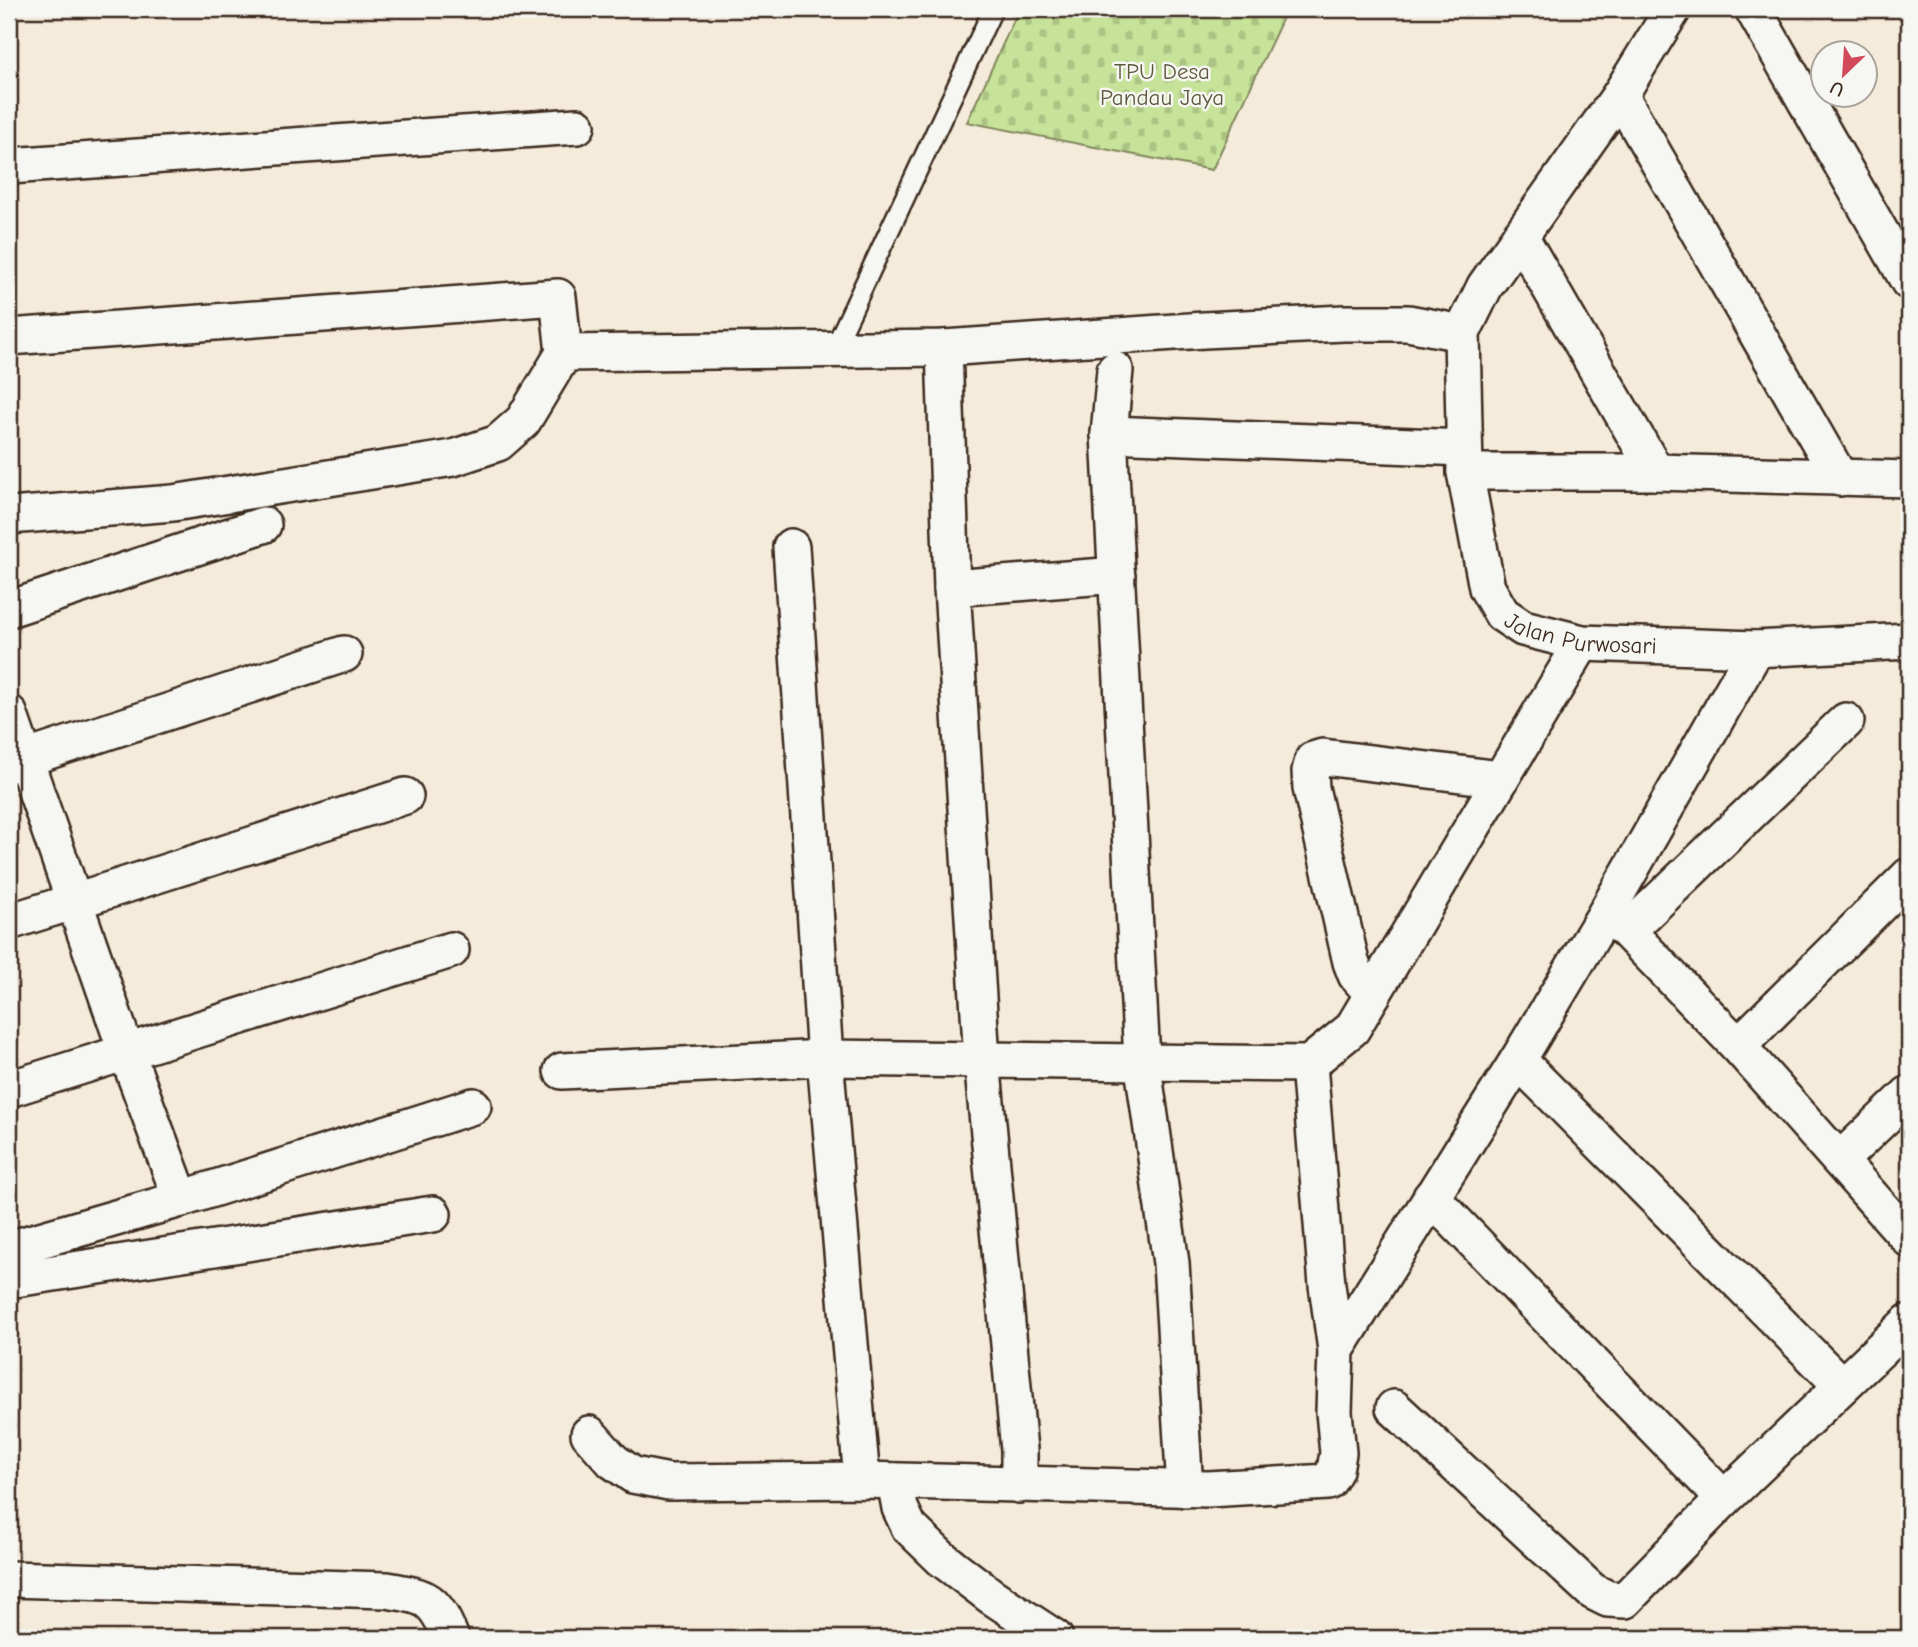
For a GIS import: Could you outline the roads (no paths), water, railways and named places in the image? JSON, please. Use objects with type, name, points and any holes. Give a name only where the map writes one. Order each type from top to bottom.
[{"type":"street","points":[[564,353],[944,348],[1344,323],[1408,323],[1462,333],[1485,286],[1620,96],[1674,9]]},
{"type":"street","points":[[1753,9],[1909,282]]},
{"type":"street","points":[[1620,96],[1840,478]]},
{"type":"street","points":[[9,166],[577,126]]},
{"type":"street","points":[[1520,236],[1656,472]]},
{"type":"street","points":[[9,337],[558,296],[564,353],[523,421],[498,443],[453,458],[173,503],[9,516]]},
{"type":"street","name":"Jalan Purwosari","points":[[1462,333],[1465,460],[1487,589],[1502,614],[1523,628],[1582,643],[1756,649],[1909,641]]},
{"type":"street","points":[[944,348],[952,588],[982,1060],[1019,1450],[1019,1485]]},
{"type":"street","points":[[1115,370],[1109,434],[1142,1060],[1171,1263],[1185,1489]]},
{"type":"street","points":[[1109,434],[1656,472],[1909,479]]},
{"type":"street","points":[[9,609],[263,525]]},
{"type":"street","points":[[791,547],[825,1058],[878,1481],[900,1508],[909,1527],[941,1558],[991,1596],[1055,1638]]},
{"type":"street","points":[[952,588],[1117,575]]},
{"type":"street","points":[[562,1071],[825,1058],[1310,1064],[1352,1029],[1582,643]]},
{"type":"street","points":[[1336,1350],[1518,1060],[1617,922],[1756,649]]},
{"type":"street","points":[[18,761],[344,654]]},
{"type":"street","points":[[9,713],[18,761],[75,901],[126,1051],[181,1199]]},
{"type":"street","points":[[1617,922],[1846,721]]},
{"type":"street","points":[[1373,994],[1356,975],[1351,962],[1311,788],[1310,771],[1313,760],[1324,757],[1501,779]]},
{"type":"street","points":[[9,922],[405,796]]},
{"type":"street","points":[[1738,1046],[1909,876]]},
{"type":"street","points":[[1617,922],[1738,1046],[1909,1239]]},
{"type":"street","points":[[9,1089],[451,950]]},
{"type":"street","points":[[1518,1060],[1842,1386]]},
{"type":"street","points":[[589,1434],[613,1461],[633,1475],[669,1482],[878,1481],[1185,1489],[1328,1482],[1335,1469],[1338,1453],[1334,1412],[1336,1350],[1327,1285],[1310,1064]]},
{"type":"street","points":[[1840,1160],[1909,1094]]},
{"type":"street","points":[[9,1249],[181,1199],[473,1106]]},
{"type":"street","points":[[1431,1198],[1724,1499]]},
{"type":"street","points":[[9,1280],[433,1214]]},
{"type":"street","points":[[1394,1408],[1592,1591],[1608,1599],[1625,1600],[1724,1499],[1909,1322]]},
{"type":"street","points":[[9,1579],[387,1590],[428,1599],[440,1613],[451,1638]]},
{"type":"lane","points":[[834,349],[993,9]]},
{"type":"park label","name":"TPU Desa Pandau Jaya","points":[[1162,84]]}]
